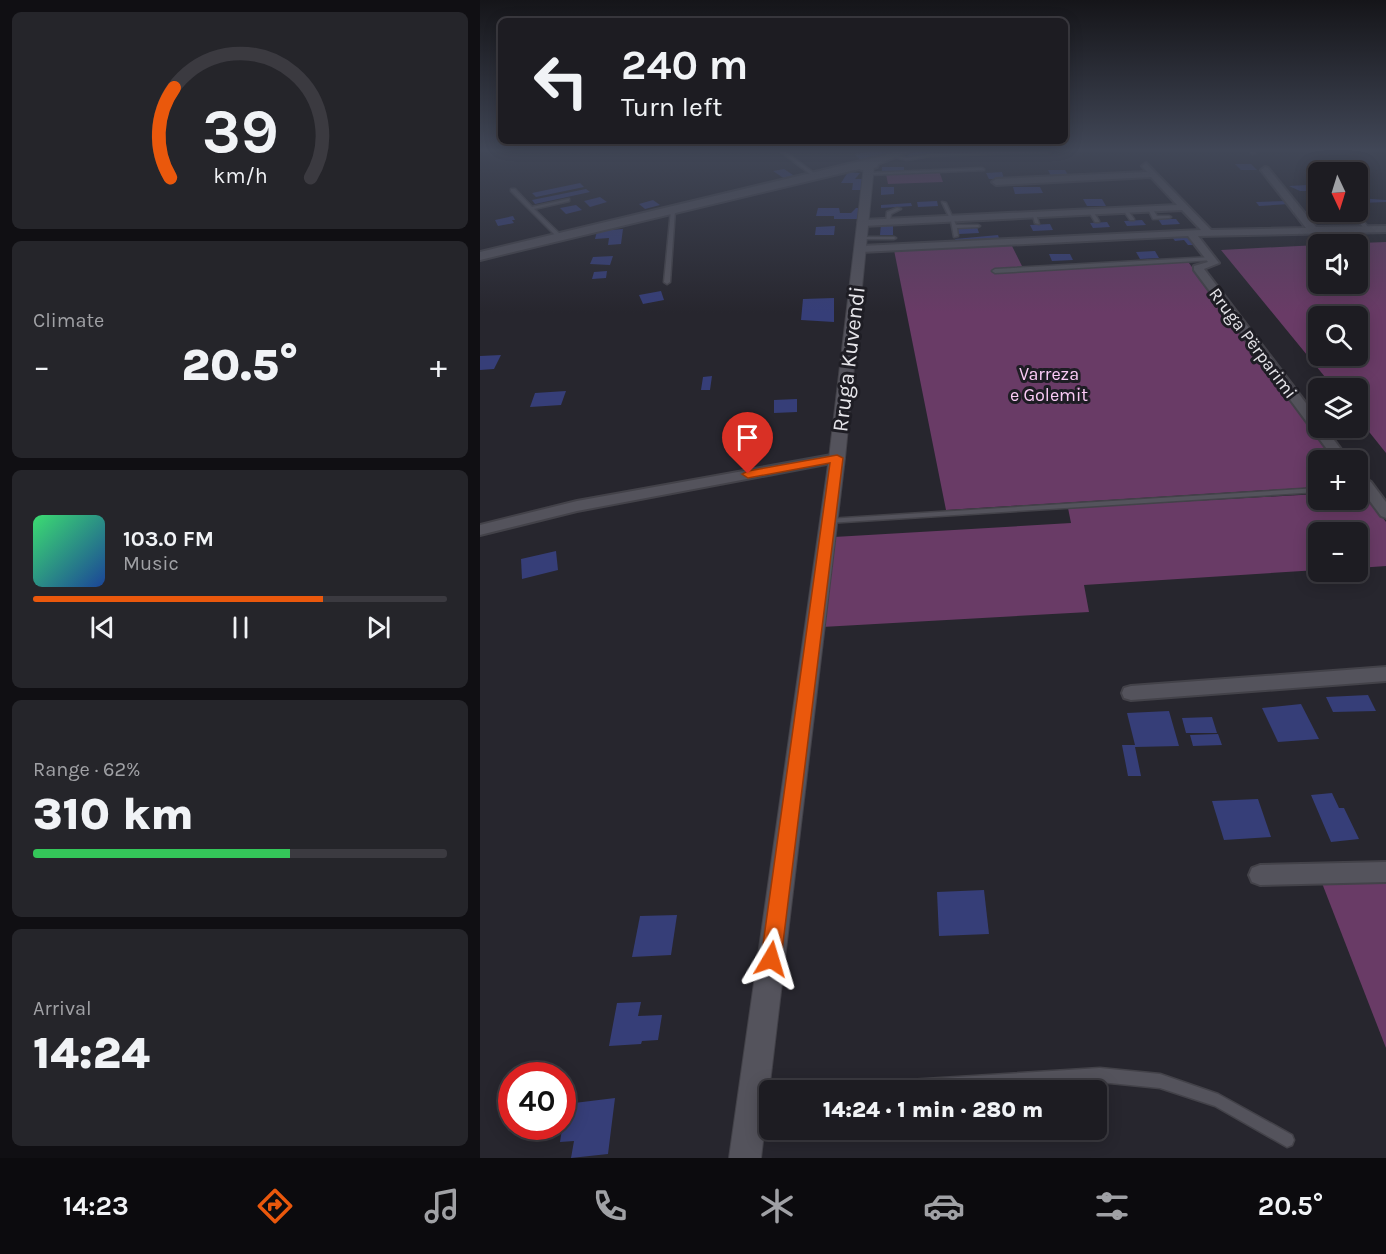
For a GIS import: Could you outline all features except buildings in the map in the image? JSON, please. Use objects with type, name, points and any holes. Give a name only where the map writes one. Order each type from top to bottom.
[{"type":"main road","points":[[480,256],[694,205]]},
{"type":"street","name":"Rruga Kuvendi","points":[[763,1080],[837,458],[864,205]]},
{"type":"street","points":[[1294,205],[1310,225],[1312,231]]},
{"type":"street","points":[[862,237],[888,222],[953,223],[1036,219],[1091,212],[1186,207],[1209,233]]},
{"type":"street","points":[[862,237],[1386,230]]},
{"type":"street","name":"Rruga Përparimi","points":[[1191,233],[1214,263],[1198,268],[1334,450]]},
{"type":"street","points":[[480,531],[577,506],[837,458]]},
{"type":"street","points":[[1368,492],[1386,513]]},
{"type":"street","points":[[1131,693],[1386,674]]},
{"type":"street","points":[[1260,875],[1386,872]]},
{"type":"street","name":"Rruga Kuvendi","points":[[745,1158],[759,1105]]},
{"type":"lane","points":[[529,205],[560,237]]},
{"type":"lane","points":[[532,208],[545,205]]},
{"type":"lane","points":[[945,205],[956,236]]},
{"type":"lane","points":[[888,222],[889,213],[899,209]]},
{"type":"lane","points":[[1150,209],[1155,218],[1169,217]]},
{"type":"lane","points":[[666,282],[673,210]]},
{"type":"lane","points":[[1125,210],[1132,219]]},
{"type":"lane","points":[[1091,212],[1097,221]]},
{"type":"lane","points":[[1361,222],[1368,230]]},
{"type":"lane","points":[[953,223],[978,226]]},
{"type":"lane","points":[[862,237],[894,238]]},
{"type":"lane","points":[[995,271],[1212,260]]},
{"type":"lane","points":[[828,521],[1308,491]]},
{"type":"lane","points":[[1020,1080],[1100,1075],[1160,1081],[1218,1101],[1287,1140]]},
{"type":"green space","points":[[1386,242],[1386,453],[1368,430],[1368,378],[1326,378],[1316,366],[1368,366],[1368,306],[1308,306],[1308,356],[1221,250],[1308,246],[1308,294],[1368,294],[1368,243]]},
{"type":"green space","name":"Varreza e Golemit","points":[[1011,244],[1023,268],[1186,259],[1308,425],[1308,438],[1318,438],[1327,450],[1308,450],[1308,488],[946,510],[894,250]]},
{"type":"green space","points":[[1308,495],[1308,510],[1368,510],[1368,498],[1386,522],[1386,566],[1368,567],[1368,522],[1308,522],[1308,571],[1084,585],[1089,612],[822,627],[834,537],[1071,523],[1068,508]]},
{"type":"green space","points":[[1386,877],[1386,1048],[1320,878]]},
{"type":"route","points":[[748,474],[837,458],[771,959]]}]
